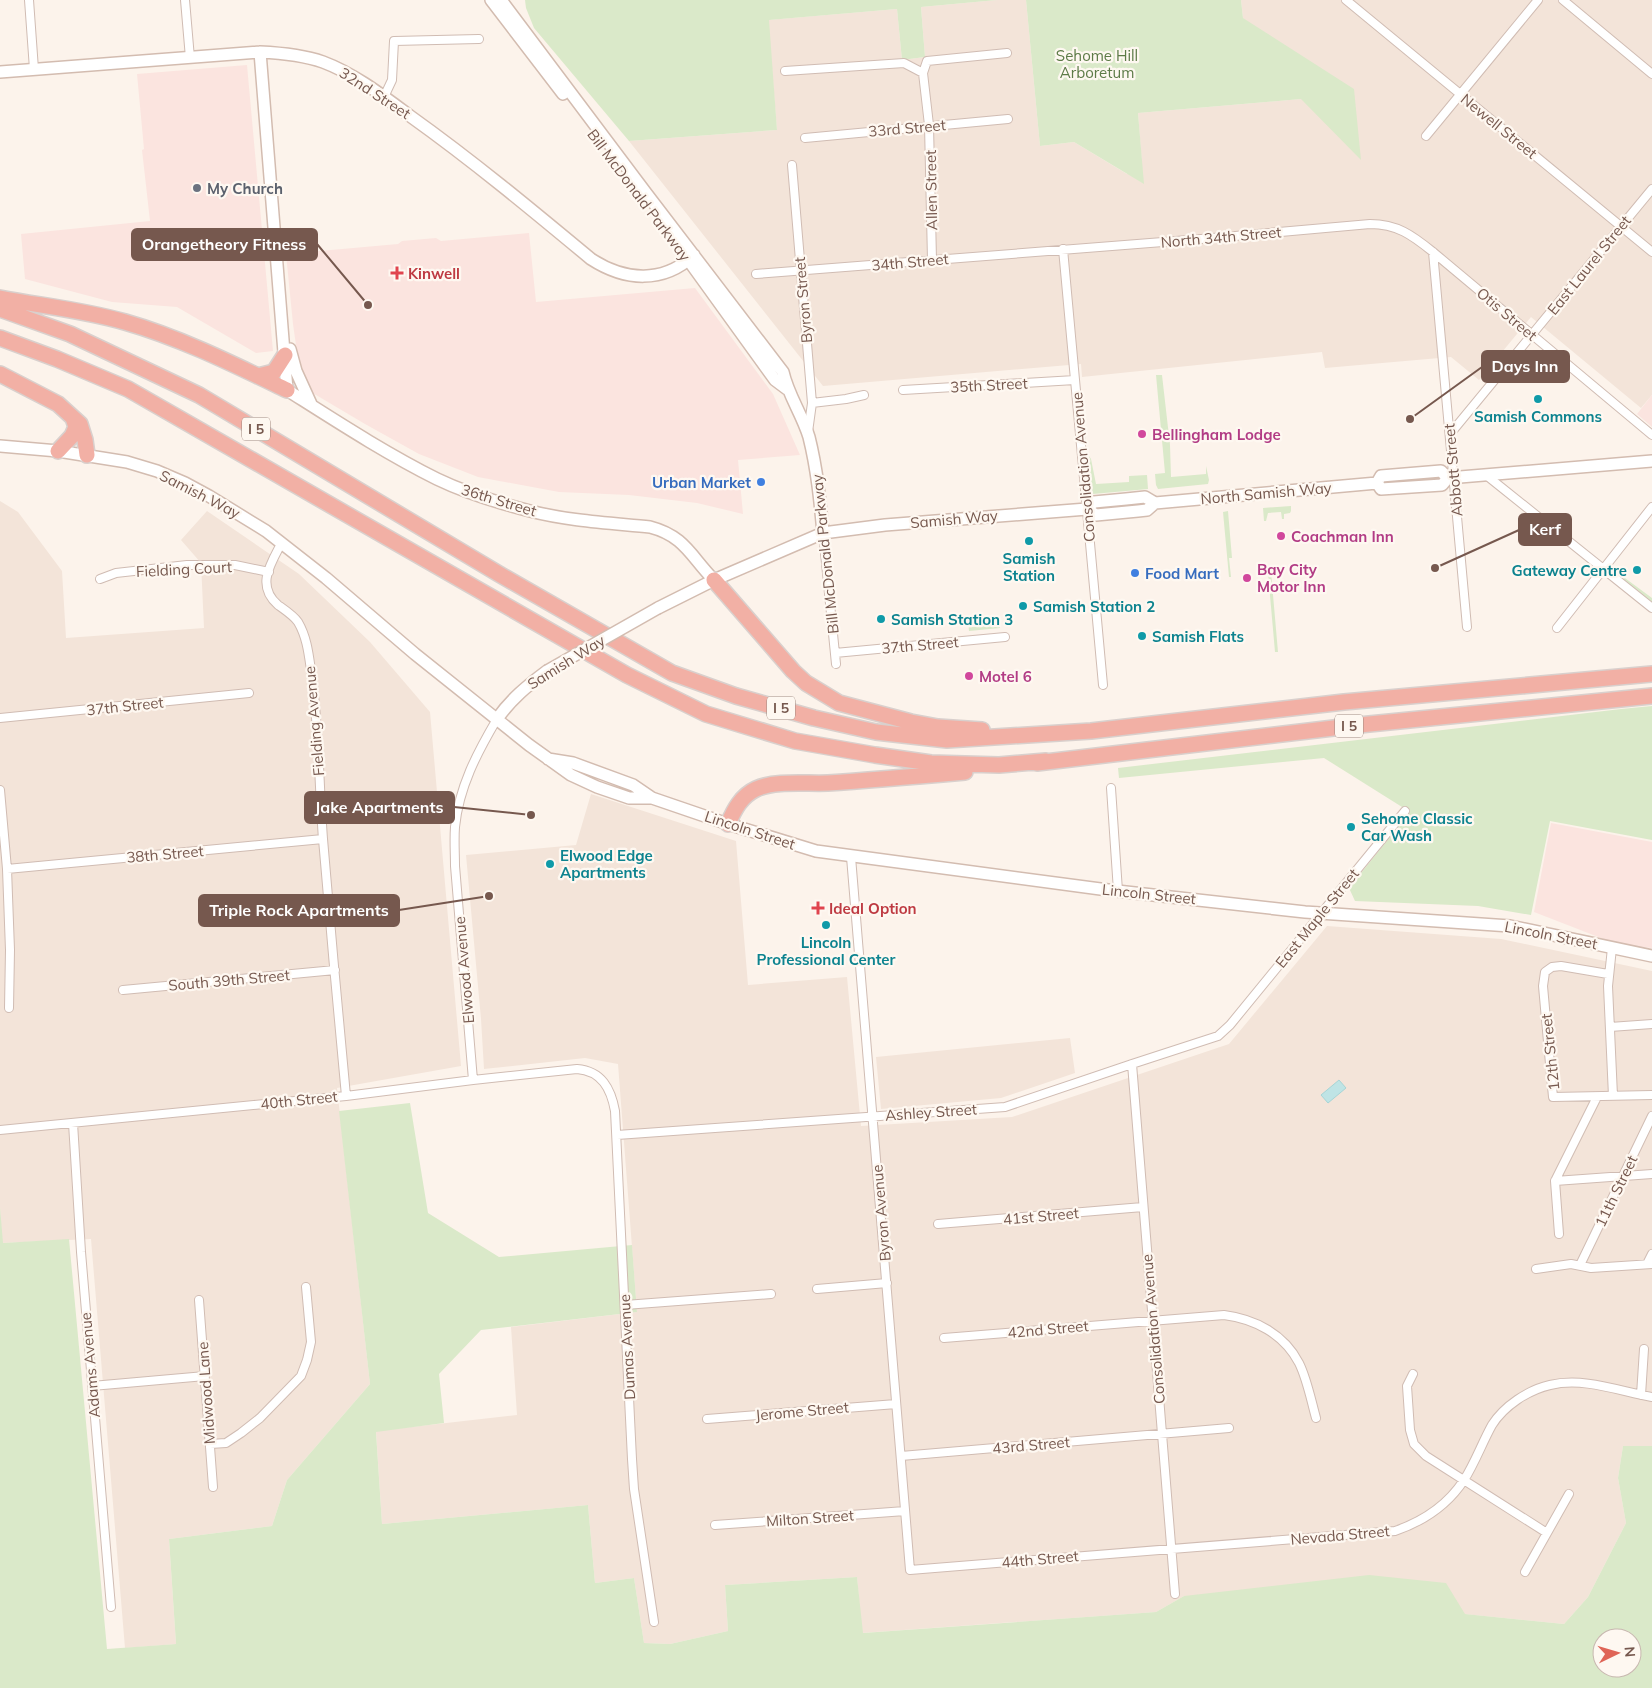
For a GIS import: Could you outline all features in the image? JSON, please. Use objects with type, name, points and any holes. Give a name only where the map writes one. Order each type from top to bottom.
[{"type":"highway","points":[[0,298],[80,310],[126,322],[211,354],[287,390]]},
{"type":"highway","name":"I 5","points":[[0,309],[70,334],[199,395],[499,574],[672,673],[745,698],[814,718],[876,732],[947,740],[1091,731],[1344,702],[1652,674]]},
{"type":"highway","name":"I 5","points":[[0,338],[58,358],[128,389],[610,665],[706,714],[795,741],[931,763],[999,765],[1046,762],[1359,725],[1652,696]]},
{"type":"highway","points":[[258,376],[274,372],[285,355]]},
{"type":"highway","points":[[0,374],[58,404],[80,424],[87,455]]},
{"type":"highway","points":[[58,451],[72,436],[76,427],[73,418]]},
{"type":"highway","points":[[714,580],[793,671],[806,683],[839,703],[910,722],[938,727],[998,731],[1091,731]]},
{"type":"highway","points":[[728,824],[734,809],[744,797],[756,789],[772,785],[909,777],[978,771],[1046,762]]},
{"type":"main road","name":"Bill McDonald Parkway","points":[[491,0],[538,64],[783,372],[787,389],[808,435],[818,477],[823,533]]},
{"type":"main road","name":"Bill McDonald Parkway","points":[[501,0],[691,258]]},
{"type":"main road","name":"32nd Street","points":[[0,72],[260,52],[308,57],[324,62],[356,78],[384,97],[480,168],[604,267],[622,274],[648,276],[662,274],[676,268],[691,258]]},
{"type":"main road","points":[[260,52],[287,390]]},
{"type":"main road","points":[[283,324],[296,372],[311,405]]},
{"type":"main road","name":"36th Street","points":[[287,390],[381,448],[461,490],[531,512],[662,530],[684,544],[714,580]]},
{"type":"main road","name":"Samish Way","points":[[0,446],[58,451],[127,462],[157,471],[185,483],[266,531],[497,719],[522,690],[547,671],[658,608],[714,580],[823,533],[885,525],[1087,509]]},
{"type":"main road","name":"North Samish Way","points":[[1087,509],[1096,515],[1147,510],[1154,503],[1378,483],[1381,489],[1442,485],[1451,478],[1652,461]]},
{"type":"main road","name":"Lincoln Street","points":[[497,719],[570,774],[597,787],[629,798],[652,798],[816,851],[1118,891],[1321,913],[1510,926],[1652,956]]},
{"type":"street","points":[[29,0],[34,69]]},
{"type":"street","points":[[185,0],[190,58]]},
{"type":"street","name":"Newell Street","points":[[1346,0],[1652,252]]},
{"type":"street","points":[[1426,136],[1538,0]]},
{"type":"street","points":[[1563,0],[1652,74]]},
{"type":"street","points":[[384,97],[392,80],[394,41],[480,39]]},
{"type":"street","name":"Allen Street","points":[[932,260],[929,125],[923,73],[928,61],[1007,53]]},
{"type":"street","points":[[785,71],[904,62],[923,73]]},
{"type":"street","name":"33rd Street","points":[[805,138],[1008,118]]},
{"type":"street","name":"Byron Street","points":[[792,165],[812,403],[808,435]]},
{"type":"street","name":"East Laurel Street","points":[[1450,434],[1652,189]]},
{"type":"street","name":"North 34th Street","points":[[1063,249],[1379,224]]},
{"type":"street","name":"Otis Street","points":[[1379,224],[1395,227],[1433,252],[1652,435]]},
{"type":"street","name":"34th Street","points":[[756,274],[1063,249]]},
{"type":"street","name":"Consolidation Avenue","points":[[1063,249],[1103,685]]},
{"type":"street","name":"Abbott Street","points":[[1433,252],[1450,434],[1451,478],[1467,628]]},
{"type":"street","name":"35th Street","points":[[903,390],[1075,380]]},
{"type":"street","points":[[812,403],[864,395]]},
{"type":"street","points":[[1486,475],[1652,608]]},
{"type":"street","points":[[1557,628],[1652,507]]},
{"type":"street","name":"Bill McDonald Parkway","points":[[823,533],[836,664]]},
{"type":"street","name":"Fielding Avenue","points":[[281,544],[266,580],[268,594],[297,620],[306,638],[313,688],[346,1096]]},
{"type":"street","name":"Fielding Court","points":[[100,579],[116,573],[187,566],[236,565],[269,572]]},
{"type":"street","name":"37th Street","points":[[834,653],[1005,637]]},
{"type":"street","name":"37th Street","points":[[0,718],[249,693]]},
{"type":"street","name":"Elwood Avenue","points":[[473,1080],[454,837],[459,804],[466,778],[497,719]]},
{"type":"street","points":[[1111,788],[1118,891]]},
{"type":"street","points":[[0,790],[7,869],[10,950],[9,1008]]},
{"type":"street","name":"East Maple Street","points":[[1230,1024],[1404,811]]},
{"type":"street","name":"38th Street","points":[[7,869],[324,839]]},
{"type":"street","name":"Byron Avenue","points":[[851,856],[910,1570]]},
{"type":"street","points":[[1612,948],[1608,974],[1613,1096]]},
{"type":"street","name":"12th Street","points":[[1597,1097],[1553,1097],[1543,986],[1545,972],[1552,967],[1561,966],[1608,974]]},
{"type":"street","name":"South 39th Street","points":[[123,990],[335,970]]},
{"type":"street","name":"Ashley Street","points":[[617,1135],[1005,1107],[1218,1036],[1230,1024]]},
{"type":"street","points":[[1610,1027],[1652,1024]]},
{"type":"street","name":"Consolidation Avenue","points":[[1132,1064],[1175,1594]]},
{"type":"street","name":"40th Street","points":[[0,1130],[346,1096],[577,1069],[590,1071],[598,1075]]},
{"type":"street","name":"Dumas Avenue","points":[[598,1075],[613,1098],[615,1110],[634,1489],[654,1622]]},
{"type":"street","points":[[1559,1234],[1555,1181],[1597,1097],[1652,1095]]},
{"type":"street","name":"11th Street","points":[[1581,1266],[1652,1116]]},
{"type":"street","name":"Adams Avenue","points":[[73,1123],[81,1252],[111,1607]]},
{"type":"street","points":[[1555,1181],[1652,1174]]},
{"type":"street","name":"41st Street","points":[[938,1224],[1144,1208]]},
{"type":"street","points":[[1536,1268],[1571,1264],[1591,1268],[1650,1264],[1652,1254]]},
{"type":"street","points":[[817,1289],[887,1283]]},
{"type":"street","points":[[210,1444],[226,1443],[241,1433],[260,1418],[301,1376],[308,1360],[311,1342],[306,1287]]},
{"type":"street","points":[[625,1305],[771,1294]]},
{"type":"street","name":"Midwood Lane","points":[[199,1300],[213,1487]]},
{"type":"street","name":"42nd Street","points":[[944,1338],[1224,1315],[1238,1317],[1264,1327],[1294,1354],[1304,1378],[1316,1418]]},
{"type":"street","points":[[1641,1395],[1644,1349]]},
{"type":"street","points":[[1413,1374],[1407,1386],[1410,1430],[1414,1444],[1426,1456],[1547,1533]]},
{"type":"street","points":[[92,1386],[205,1376]]},
{"type":"street","name":"Nevada Street","points":[[1171,1548],[1395,1531],[1415,1524],[1432,1515],[1464,1481],[1492,1424],[1510,1405],[1528,1393],[1550,1385],[1571,1383],[1616,1389],[1652,1397]]},
{"type":"street","name":"Jerome Street","points":[[707,1419],[896,1404]]},
{"type":"street","name":"43rd Street","points":[[901,1456],[1229,1428]]},
{"type":"street","points":[[1525,1572],[1569,1494]]},
{"type":"street","name":"Milton Street","points":[[715,1525],[905,1511]]},
{"type":"street","name":"44th Street","points":[[910,1570],[1171,1548]]},
{"type":"shaded area","points":[[997,0],[1026,0],[1040,146],[1074,142],[1127,174],[1142,164],[1138,113],[1301,99],[1243,18],[1241,0],[1652,0],[1652,395],[1641,408],[1531,317],[1479,380],[1451,357],[1325,368],[1322,352],[1082,377],[1081,364],[823,386],[629,141],[777,130],[768,20],[897,9],[902,60],[925,57],[921,7]]},
{"type":"shaded area","points":[[247,65],[273,351],[256,353],[177,307],[112,302],[25,279],[21,234],[150,221],[142,150],[144,149],[137,74]]},
{"type":"shaded area","points":[[529,233],[536,302],[695,288],[773,394],[800,455],[738,460],[743,514],[697,503],[629,495],[559,492],[478,477],[419,454],[311,392],[299,366],[286,254],[398,244],[402,241],[436,238],[441,241]]},
{"type":"shaded area","points":[[1652,395],[1652,427],[1637,414]]},
{"type":"shaded area","points":[[0,501],[18,512],[62,571],[66,638],[204,628],[201,563],[181,540],[207,511],[299,574],[370,642],[430,712],[461,1066],[337,1088],[370,1384],[287,1480],[272,1526],[169,1539],[176,1644],[125,1648],[91,1239],[2,1243],[0,1207]]},
{"type":"shaded area","points":[[591,794],[736,841],[748,985],[847,977],[861,1126],[1012,1117],[1229,1044],[1327,926],[1501,939],[1652,971],[1652,1446],[1623,1446],[1618,1478],[1626,1523],[1588,1597],[1564,1624],[1464,1614],[1184,1596],[1156,1612],[862,1633],[857,1577],[725,1585],[728,1631],[670,1644],[644,1643],[634,1578],[595,1583],[588,1505],[382,1524],[376,1431],[517,1415],[511,1327],[637,1312],[618,1064],[585,1058],[484,1069],[466,855],[576,845]]},
{"type":"shaded area","points":[[1551,823],[1652,842],[1652,948],[1619,945],[1534,912]]},
{"type":"shaded area","points":[[1070,1038],[1075,1073],[1001,1098],[881,1109],[876,1057]]},
{"type":"green space","points":[[525,0],[997,0],[921,7],[925,57],[902,60],[897,9],[769,20],[777,130],[629,141],[534,28]]},
{"type":"green space","name":"Sehome Hill Arboretum","points":[[1026,0],[1241,0],[1243,18],[1354,89],[1361,160],[1301,99],[1138,113],[1144,184],[1074,142],[1040,146]]},
{"type":"green space","points":[[1156,375],[1162,375],[1170,445],[1171,477],[1206,474],[1206,466],[1208,484],[1158,489],[1156,485],[1155,474],[1165,473]]},
{"type":"green space","points":[[1086,456],[1089,456],[1091,459],[1096,484],[1129,482],[1129,476],[1147,475],[1148,489],[1093,494]]},
{"type":"green space","points":[[1291,506],[1290,513],[1284,514],[1284,519],[1282,519],[1281,512],[1268,513],[1266,521],[1264,521],[1263,508]]},
{"type":"green space","points":[[1228,511],[1232,558],[1229,558],[1231,577],[1229,577],[1223,512]]},
{"type":"green space","points":[[1614,570],[1652,598],[1652,603],[1615,574]]},
{"type":"green space","points":[[1271,572],[1278,652],[1275,652],[1268,573]]},
{"type":"green space","points":[[997,619],[1000,628],[969,631],[968,620],[972,621],[973,627],[994,625],[994,620]]},
{"type":"green space","points":[[1652,706],[1652,840],[1550,821],[1531,915],[1478,906],[1355,901],[1349,888],[1410,812],[1324,758],[1119,778],[1118,768]]},
{"type":"green space","points":[[410,1103],[428,1213],[499,1257],[632,1245],[637,1312],[481,1330],[439,1374],[444,1423],[376,1432],[382,1524],[588,1505],[595,1583],[634,1578],[644,1643],[670,1644],[728,1631],[725,1585],[857,1577],[863,1633],[1156,1612],[1184,1596],[1369,1575],[1446,1583],[1465,1614],[1564,1624],[1588,1597],[1626,1523],[1618,1478],[1623,1446],[1652,1446],[1652,1688],[0,1688],[0,1207],[3,1243],[69,1239],[107,1649],[176,1644],[169,1539],[272,1526],[287,1480],[370,1384],[339,1111]]},
{"type":"water","points":[[1339,1080],[1346,1088],[1328,1103],[1321,1095]]},
{"type":"place","name":"My Church","points":[[197,188]]},
{"type":"place","name":"Kinwell","points":[[397,273]]},
{"type":"place","name":"Orangetheory Fitness","points":[[368,305]]},
{"type":"place","name":"Samish Commons","points":[[1538,399]]},
{"type":"place","name":"Days Inn","points":[[1410,419]]},
{"type":"place","name":"Bellingham Lodge","points":[[1142,434]]},
{"type":"place","name":"Urban Market","points":[[761,482]]},
{"type":"place","name":"Coachman Inn","points":[[1281,536]]},
{"type":"place","name":"Samish Station","points":[[1029,541]]},
{"type":"place","name":"Kerf","points":[[1435,568]]},
{"type":"place","name":"Gateway Centre","points":[[1637,570]]},
{"type":"place","name":"Food Mart","points":[[1135,573]]},
{"type":"place","name":"Bay City Motor Inn","points":[[1247,578]]},
{"type":"place","name":"Samish Station 2","points":[[1023,606]]},
{"type":"place","name":"Samish Station 3","points":[[881,619]]},
{"type":"place","name":"Samish Flats","points":[[1142,636]]},
{"type":"place","name":"Motel 6","points":[[969,676]]},
{"type":"place","name":"Jake Apartments","points":[[531,815]]},
{"type":"place","name":"Sehome Classic Car Wash","points":[[1351,827]]},
{"type":"place","name":"Elwood Edge Apartments","points":[[550,864]]},
{"type":"place","name":"Triple Rock Apartments","points":[[489,896]]},
{"type":"place","name":"Ideal Option","points":[[818,908]]},
{"type":"place","name":"Lincoln Professional Center","points":[[826,925]]}]
